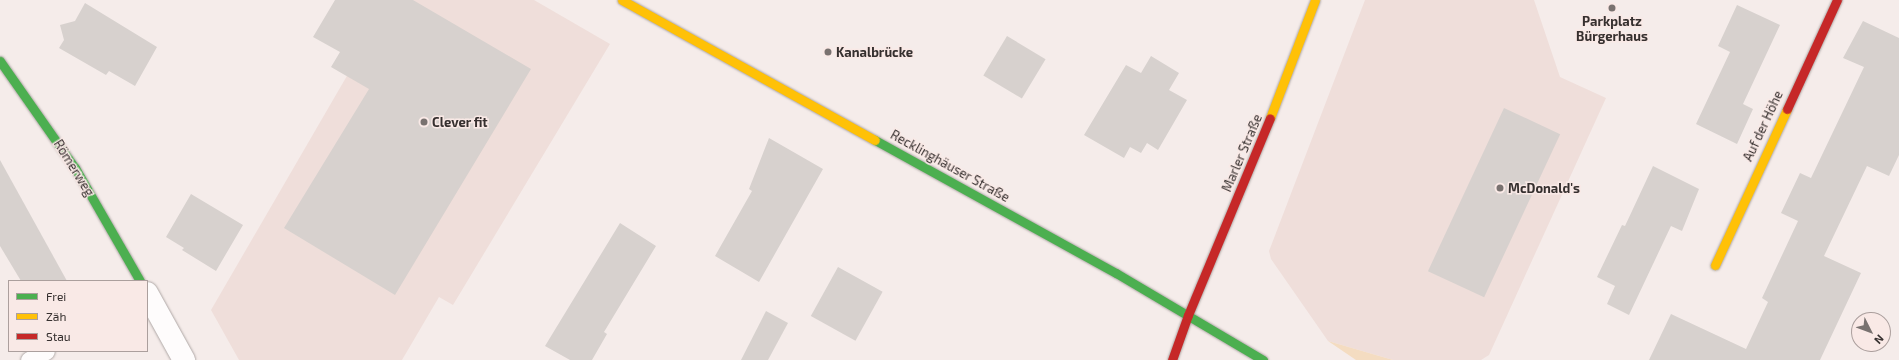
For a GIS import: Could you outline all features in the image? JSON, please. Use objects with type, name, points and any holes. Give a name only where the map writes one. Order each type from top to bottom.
[{"type":"main road","name":"Recklinghäuser Straße","points":[[622,0],[1188,315],[1263,360]]},
{"type":"main road","name":"Marler Straße","points":[[1172,360],[1188,315],[1291,68],[1315,0]]},
{"type":"main road","name":"Auf der Höhe","points":[[1715,265],[1837,0]]},
{"type":"main road","name":"Römerweg","points":[[0,61],[75,168],[139,280]]},
{"type":"street","name":"Römerweg","points":[[148,296],[184,360]]},
{"type":"lane","points":[[29,360],[44,352]]},
{"type":"shaded area","points":[[391,0],[534,0],[610,44],[453,305],[439,297],[402,360],[239,360],[211,310]]},
{"type":"shaded area","points":[[1365,0],[1534,0],[1560,77],[1606,98],[1489,355],[1481,360],[1393,360],[1328,341],[1271,259],[1269,251]]},
{"type":"shaded area","points":[[1328,341],[1393,360],[1356,360]]},
{"type":"building","name":"Clever fit","points":[[335,0],[413,0],[531,69],[395,295],[284,228],[369,89],[331,67],[340,52],[313,37]]},
{"type":"building","points":[[85,3],[157,47],[135,86],[109,71],[106,75],[59,48],[64,40],[60,25],[75,21]]},
{"type":"building","points":[[1737,5],[1780,25],[1743,104],[1753,109],[1737,144],[1696,124],[1730,52],[1718,46]]},
{"type":"building","points":[[1863,21],[1899,38],[1899,155],[1889,176],[1867,166],[1824,256],[1861,273],[1820,360],[1649,360],[1671,314],[1746,349],[1768,302],[1762,298],[1798,221],[1781,213],[1800,173],[1811,178],[1864,67],[1843,58]]},
{"type":"building","points":[[1007,36],[1046,59],[1022,99],[983,75]]},
{"type":"building","points":[[1151,56],[1179,73],[1169,90],[1187,100],[1158,150],[1147,143],[1141,153],[1130,147],[1124,158],[1084,135],[1126,65],[1141,73]]},
{"type":"building","name":"McDonald's","points":[[1504,108],[1560,134],[1484,297],[1428,271]]},
{"type":"building","points":[[769,138],[823,169],[759,282],[715,256],[752,191],[749,189]]},
{"type":"building","points":[[0,160],[66,280],[20,280],[0,246]]},
{"type":"building","points":[[1653,166],[1699,189],[1682,231],[1671,226],[1629,315],[1607,304],[1615,286],[1597,277],[1622,225],[1625,226]]},
{"type":"building","points":[[191,194],[243,225],[216,271],[182,250],[184,248],[166,237]]},
{"type":"building","points":[[620,223],[656,246],[604,332],[607,334],[592,360],[570,360],[545,346]]},
{"type":"building","points":[[838,267],[883,292],[855,341],[811,316]]},
{"type":"building","points":[[766,311],[788,323],[768,360],[741,360]]},
{"type":"traffic: fast","points":[[0,61],[75,168],[139,280]]},
{"type":"traffic: fast","points":[[875,140],[1116,273],[1263,360]]},
{"type":"traffic: slow","points":[[622,0],[875,140]]},
{"type":"traffic: slow","points":[[1270,118],[1315,0]]},
{"type":"traffic: slow","points":[[1715,265],[1787,109]]},
{"type":"traffic: jam","points":[[1787,109],[1837,0]]},
{"type":"traffic: jam","points":[[1172,360],[1188,315],[1270,118]]},
{"type":"place","name":"Parkplatz Bürgerhaus","points":[[1612,8]]},
{"type":"place","name":"Kanalbrücke","points":[[828,52]]},
{"type":"place","name":"Clever fit","points":[[424,122]]},
{"type":"place","name":"McDonald's","points":[[1500,188]]}]
